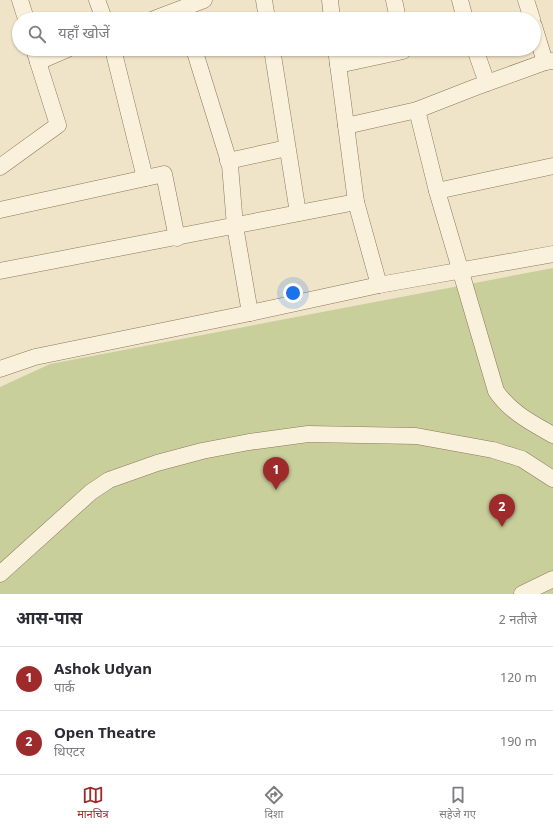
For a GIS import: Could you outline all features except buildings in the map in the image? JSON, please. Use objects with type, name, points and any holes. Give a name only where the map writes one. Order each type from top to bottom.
[{"type":"street","points":[[20,0],[24,12]]},
{"type":"street","points":[[97,0],[101,12]]},
{"type":"street","points":[[181,10],[204,0]]},
{"type":"street","points":[[264,0],[266,12]]},
{"type":"street","points":[[330,0],[331,12]]},
{"type":"street","points":[[394,0],[397,12]]},
{"type":"street","points":[[460,0],[463,12]]},
{"type":"street","points":[[526,0],[530,12]]},
{"type":"street","points":[[346,126],[417,110],[549,61],[541,42]]},
{"type":"street","points":[[0,167],[58,125],[36,56]]},
{"type":"street","points":[[115,56],[145,178]]},
{"type":"street","points":[[196,56],[228,161],[234,226],[250,313]]},
{"type":"street","points":[[273,56],[298,213]]},
{"type":"street","points":[[478,56],[487,83]]},
{"type":"street","points":[[337,57],[356,202],[379,285]]},
{"type":"street","points":[[417,110],[437,191],[496,391],[504,403],[514,412],[553,435]]},
{"type":"street","points":[[228,161],[287,148]]},
{"type":"street","points":[[437,191],[553,166]]},
{"type":"street","points":[[0,210],[164,174],[177,238]]},
{"type":"street","points":[[1,267],[177,238],[356,202]]},
{"type":"street","points":[[0,369],[35,357],[379,285],[553,254]]},
{"type":"street","points":[[0,574],[91,492],[109,480],[157,463],[202,451],[250,442],[308,434],[416,436],[493,450],[522,459],[553,479]]},
{"type":"street","points":[[522,594],[553,579]]},
{"type":"green space","points":[[553,268],[553,594],[0,594],[0,387],[50,364]]},
{"type":"place","name":"Ashok Udyan","points":[[276,490]]},
{"type":"place","name":"Open Theatre","points":[[502,527]]}]
